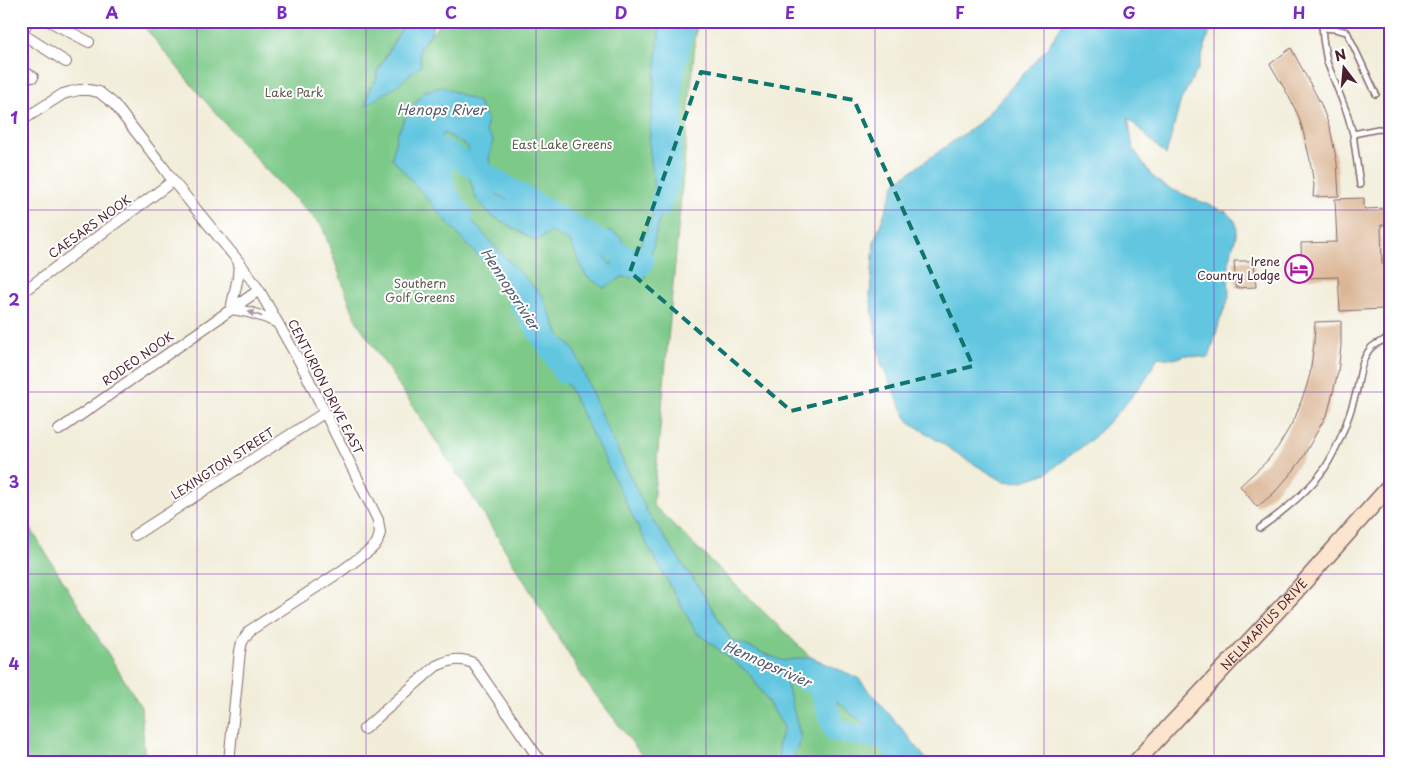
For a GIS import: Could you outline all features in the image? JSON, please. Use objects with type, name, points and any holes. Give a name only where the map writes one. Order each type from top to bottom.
[{"type":"main road","name":"NELLMAPIUS DRIVE","points":[[1136,762],[1298,589],[1390,486]]},
{"type":"street","points":[[28,21],[21,33],[66,62]]},
{"type":"street","points":[[49,21],[89,42]]},
{"type":"street","points":[[21,70],[33,77]]},
{"type":"street","name":"CENTURION DRIVE EAST","points":[[22,121],[63,94],[79,90],[99,92],[114,104],[259,290],[302,366],[377,516],[380,533],[377,543],[370,550],[249,631],[242,642],[238,662],[229,762]]},
{"type":"street","name":"CAESARS NOOK","points":[[21,293],[173,181]]},
{"type":"street","points":[[239,262],[238,277],[231,309],[259,314],[278,323]]},
{"type":"street","name":"RODEO NOOK","points":[[59,430],[259,290]]},
{"type":"street","name":"LEXINGTON STREET","points":[[135,535],[324,413]]},
{"type":"street","points":[[364,728],[436,666],[461,659],[473,663],[541,762]]},
{"type":"lane","points":[[1322,21],[1327,62],[1353,134],[1360,185]]},
{"type":"lane","points":[[1322,28],[1347,32],[1376,94]]},
{"type":"lane","points":[[1353,134],[1378,129],[1390,130]]},
{"type":"lane","points":[[1260,528],[1290,506],[1325,468],[1349,417],[1365,356],[1372,346],[1390,338]]},
{"type":"highlighted area","points":[[701,72],[854,100],[973,366],[791,411],[630,272]]},
{"type":"green space","points":[[149,21],[406,21],[377,72],[377,79],[370,88],[419,48],[442,21],[697,21],[653,505],[919,762],[647,762],[585,681],[478,505],[356,320],[322,226],[266,170],[200,95],[146,29]]},
{"type":"green space","points":[[21,513],[141,707],[145,762],[21,762]]},
{"type":"water","points":[[406,21],[436,21],[431,33],[419,48],[421,65],[395,87],[365,106],[370,88],[377,79],[377,72]]},
{"type":"water","name":"Henops River","points":[[660,21],[679,21],[671,122],[670,176],[645,278],[622,277],[604,288],[586,276],[570,242],[550,232],[536,241],[492,216],[475,197],[468,172],[468,147],[444,133],[434,144],[445,191],[498,250],[543,296],[558,333],[575,351],[600,413],[648,514],[698,586],[731,640],[783,661],[811,657],[858,678],[928,762],[905,762],[889,743],[819,686],[786,681],[801,739],[791,762],[778,762],[780,759],[778,744],[784,727],[750,674],[696,632],[642,535],[549,347],[504,283],[463,240],[392,158],[397,134],[408,112],[425,91],[443,87],[478,102],[487,120],[486,132],[493,140],[489,158],[498,196],[519,204],[556,210],[576,223],[592,227],[585,238],[594,242],[611,265],[620,252],[619,244],[609,240],[607,232],[611,231],[621,237],[625,246],[632,250],[641,244],[656,208],[649,143]]},
{"type":"water","points":[[1064,21],[1213,21],[1198,69],[1181,100],[1166,155],[1128,118],[1133,148],[1151,175],[1166,187],[1226,212],[1236,223],[1237,229],[1228,270],[1229,297],[1209,358],[1186,355],[1174,359],[1158,357],[1145,380],[1123,407],[1092,439],[1047,473],[1023,481],[1003,481],[908,421],[881,364],[870,296],[874,242],[896,182],[979,123],[1048,47]]},
{"type":"building","points":[[1291,48],[1320,102],[1330,128],[1337,163],[1339,196],[1313,197],[1314,185],[1302,127],[1287,93],[1270,64]]},
{"type":"building","points":[[1364,198],[1364,209],[1390,208],[1390,225],[1381,225],[1382,264],[1390,264],[1390,284],[1383,284],[1384,309],[1340,311],[1338,277],[1302,278],[1301,243],[1337,242],[1335,199]]},
{"type":"building","points":[[1234,261],[1254,261],[1256,287],[1236,288]]},
{"type":"building","points":[[1341,321],[1338,372],[1328,412],[1294,470],[1274,493],[1257,507],[1240,486],[1267,461],[1278,447],[1295,418],[1310,374],[1315,322]]},
{"type":"waterway","name":"Hennopsrivier","points":[[660,206],[670,176],[672,80],[685,21]]},
{"type":"waterway","name":"Hennopsrivier","points":[[462,216],[445,191],[437,146],[641,265],[643,260]]},
{"type":"waterway","name":"Hennopsrivier","points":[[520,303],[564,373]]},
{"type":"waterway","name":"Hennopsrivier","points":[[791,674],[819,686],[835,731],[886,739],[905,762]]},
{"type":"place","name":"Irene Country Lodge","points":[[1299,269]]},
{"type":"park label","name":"Lake Park","points":[[294,93]]},
{"type":"park label","name":"East Lake Greens","points":[[562,145]]},
{"type":"park label","name":"Southern Golf Greens","points":[[420,291]]}]
